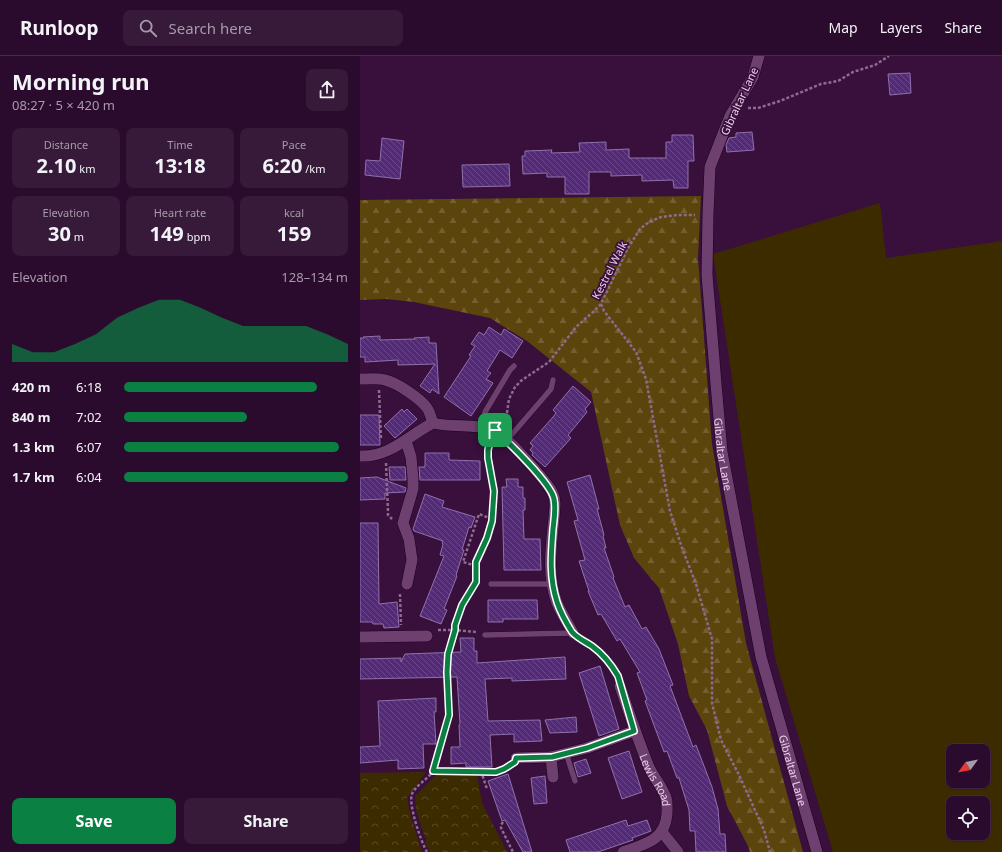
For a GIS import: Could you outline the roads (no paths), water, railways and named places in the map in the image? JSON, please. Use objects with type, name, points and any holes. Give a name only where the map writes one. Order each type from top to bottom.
[{"type":"street","name":"Gibraltar Lane","points":[[759,56],[753,77],[730,116],[710,167],[708,275],[722,452],[761,657],[816,852]]},
{"type":"street","points":[[360,379],[379,378],[388,380],[395,384],[423,403],[428,409],[433,423]]},
{"type":"street","points":[[360,456],[367,457],[381,454],[406,441],[420,429],[433,423],[443,426],[482,427],[495,430],[507,440],[546,484],[554,497],[555,509],[550,563],[552,584],[557,603],[573,633]]},
{"type":"street","points":[[406,441],[411,457],[413,478],[413,489],[403,523],[409,539],[412,560],[407,584]]},
{"type":"street","points":[[360,637],[427,636]]},
{"type":"street","name":"Lewis Road","points":[[620,686],[634,731],[649,768],[665,794],[667,801],[666,825],[662,832]]},
{"type":"street","points":[[516,758],[552,757],[587,748],[634,731]]},
{"type":"street","points":[[552,757],[553,777]]},
{"type":"street","points":[[623,852],[654,840],[662,832],[678,852]]},
{"type":"lane","points":[[482,427],[485,412],[510,370],[514,366]]},
{"type":"lane","points":[[507,440],[551,389],[553,380]]},
{"type":"lane","points":[[491,584],[552,584]]},
{"type":"lane","points":[[485,635],[573,633]]},
{"type":"lane","points":[[566,753],[575,781]]}]
